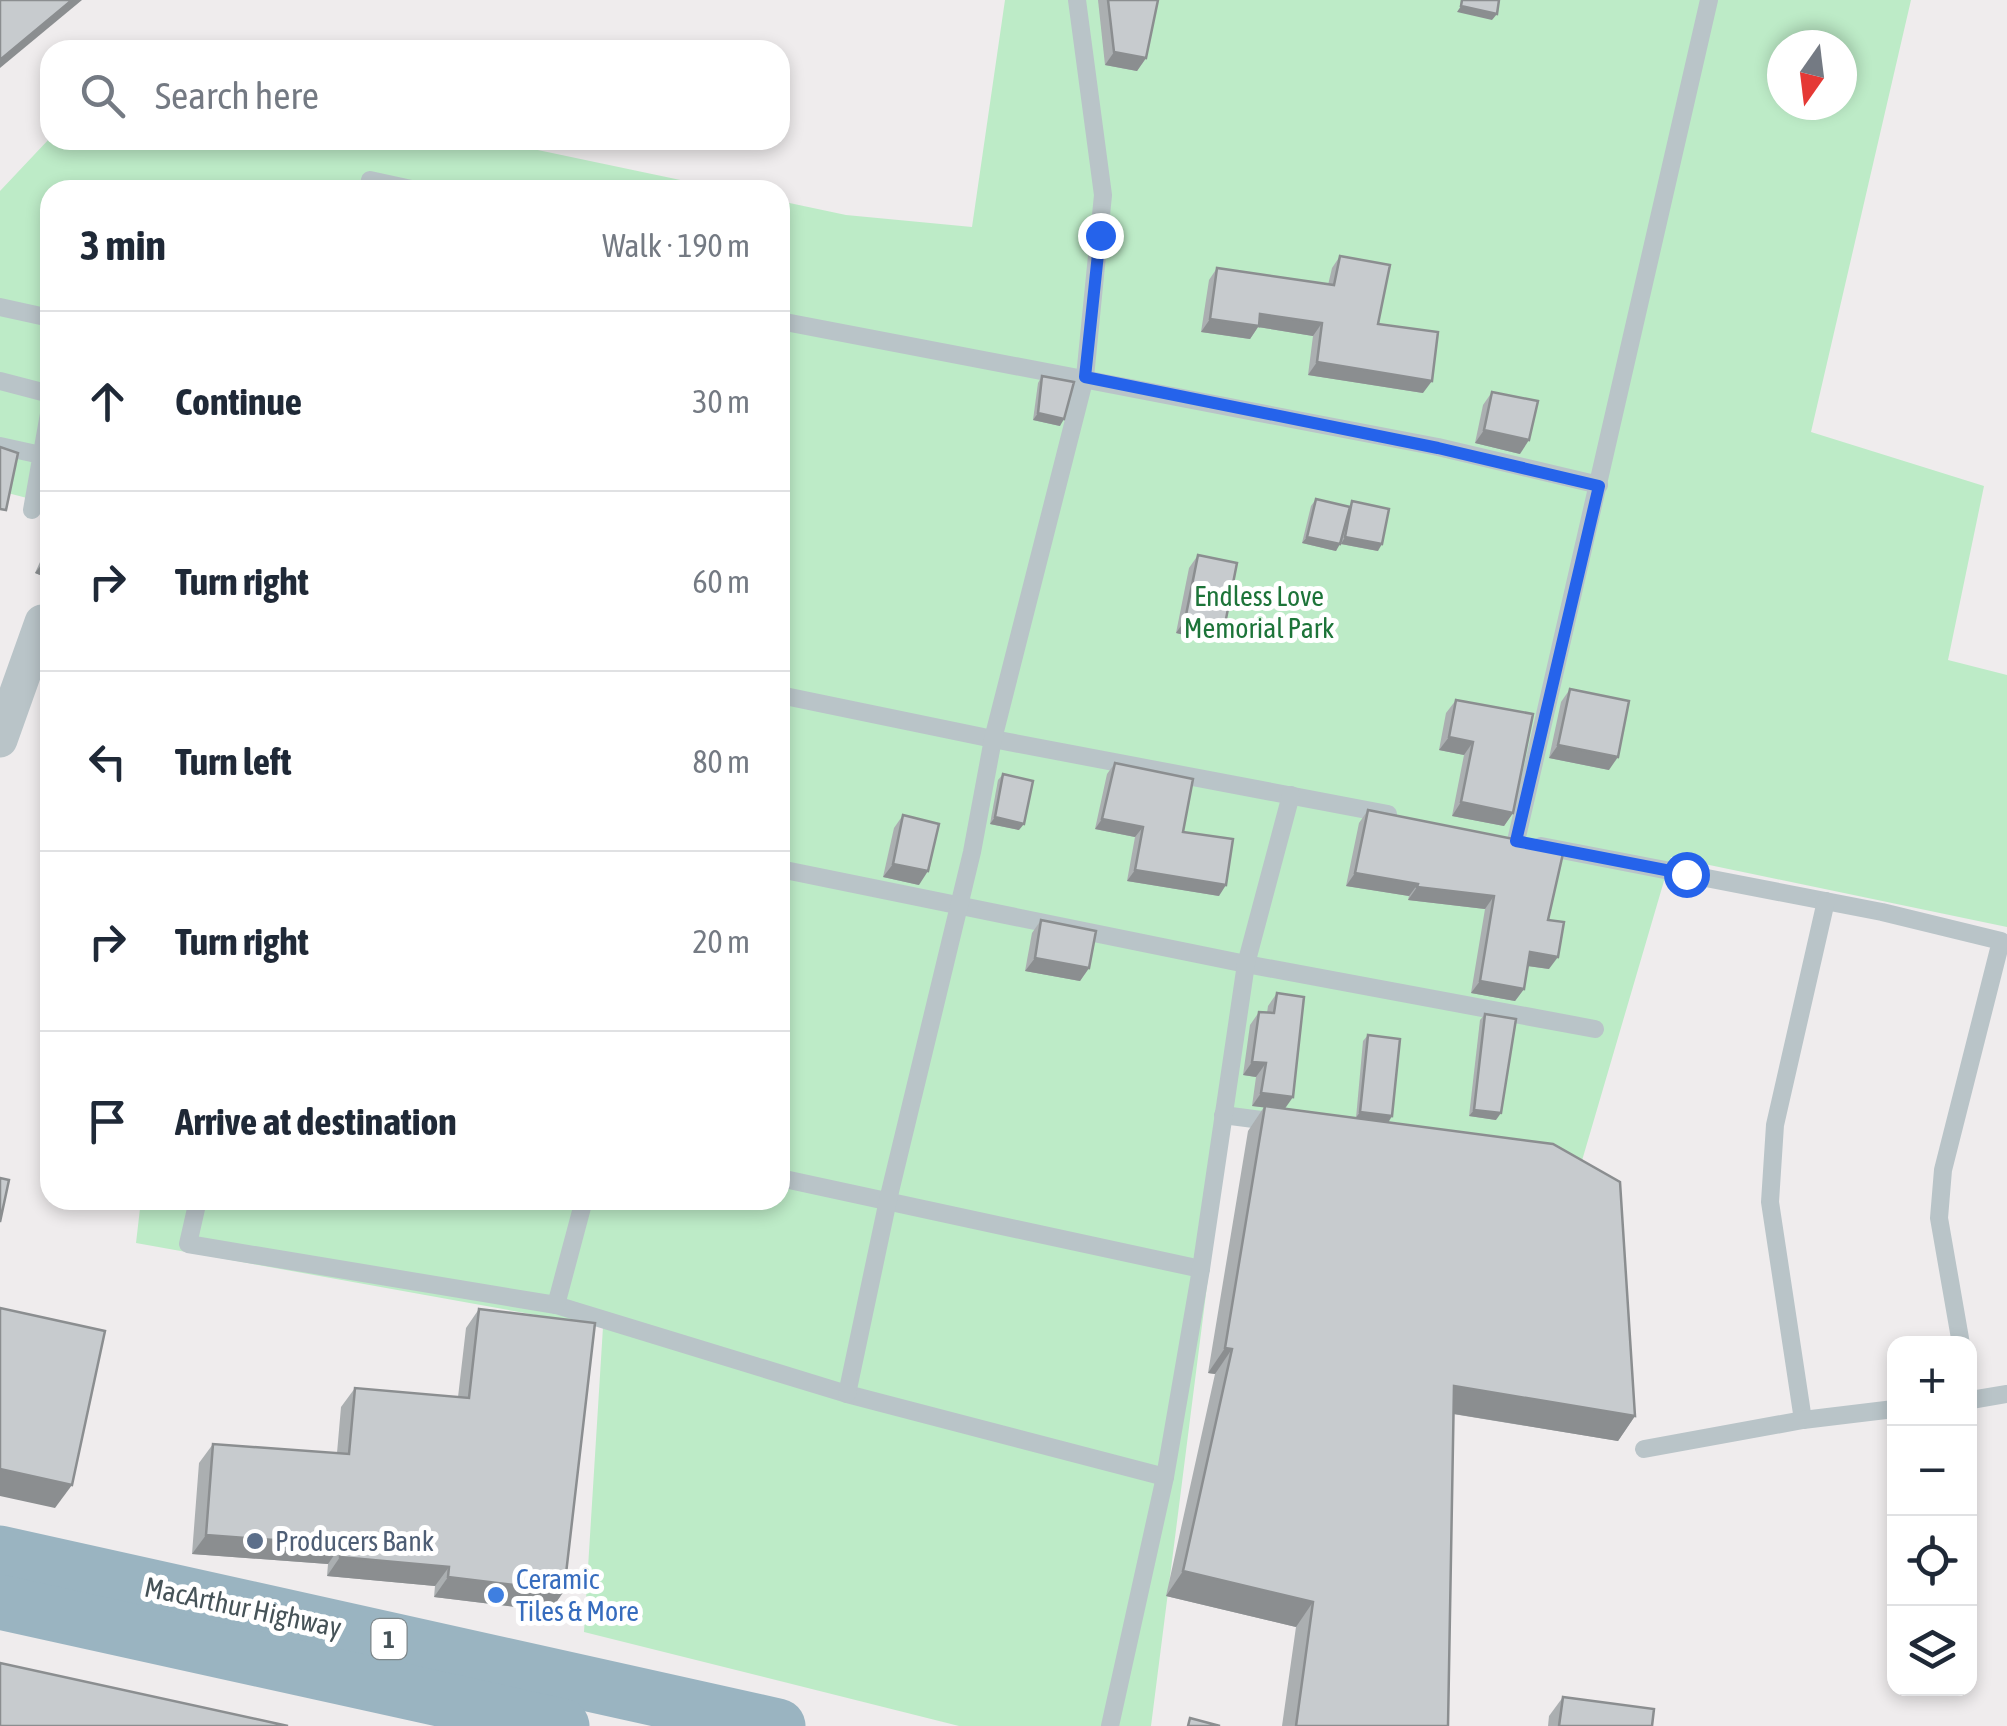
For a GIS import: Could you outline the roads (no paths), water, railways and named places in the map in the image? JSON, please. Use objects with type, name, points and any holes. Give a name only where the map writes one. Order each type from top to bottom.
[{"type":"highway","name":"MacArthur Highway","points":[[0,1553],[778,1726]]},
{"type":"highway","name":"MacArthur Highway","points":[[0,1602],[562,1726]]},
{"type":"street","points":[[0,740],[40,628]]},
{"type":"lane","points":[[847,1394],[993,740],[1085,377],[1103,195],[1077,0]]},
{"type":"lane","points":[[1708,0],[1599,486],[1507,839],[1826,900],[2001,940],[1943,1170],[1940,1218],[1960,1336]]},
{"type":"lane","points":[[0,307],[40,316]]},
{"type":"lane","points":[[790,323],[1438,448],[1599,486]]},
{"type":"lane","points":[[0,381],[40,391]]},
{"type":"lane","points":[[0,446],[40,455]]},
{"type":"lane","points":[[32,510],[40,479]]},
{"type":"lane","points":[[790,696],[993,740],[1403,818]]},
{"type":"lane","points":[[1110,1726],[1165,1477],[1201,1269],[1246,964],[1291,794]]},
{"type":"lane","points":[[790,871],[1246,964],[1595,1029]]},
{"type":"lane","points":[[1803,1420],[1770,1202],[1775,1125],[1826,900]]},
{"type":"lane","points":[[1223,1115],[1300,1124]]},
{"type":"lane","points":[[790,1180],[1201,1269]]},
{"type":"lane","points":[[196,1210],[188,1244],[556,1305],[847,1394],[1165,1477]]},
{"type":"lane","points":[[556,1305],[581,1210]]},
{"type":"lane","points":[[1977,1397],[2007,1394]]},
{"type":"lane","points":[[1644,1449],[1803,1420],[1887,1410]]},
{"type":"place","name":"Producers Bank","points":[[255,1541]]},
{"type":"place","name":"Ceramic Tiles & More","points":[[496,1595]]},
{"type":"park label","name":"Endless Love Memorial Park","points":[[1259,612]]}]
